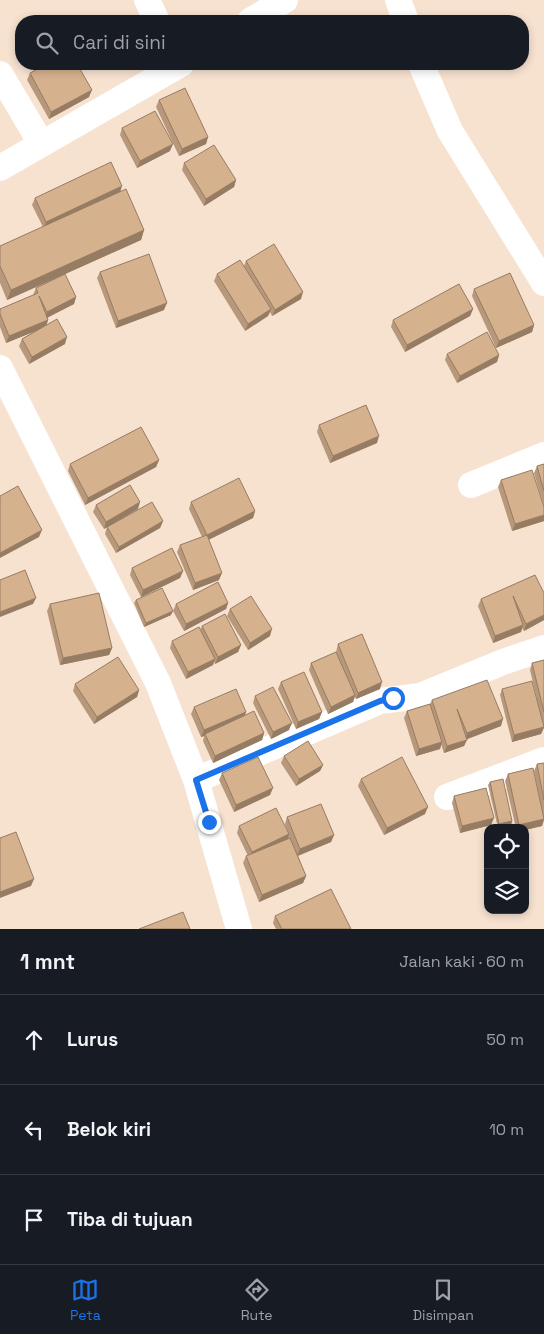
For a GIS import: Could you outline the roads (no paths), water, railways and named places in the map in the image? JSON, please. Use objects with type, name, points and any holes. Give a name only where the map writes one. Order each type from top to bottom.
[{"type":"street","points":[[147,0],[154,15]]},
{"type":"street","points":[[260,15],[285,0]]},
{"type":"street","points":[[398,0],[404,15]]},
{"type":"street","points":[[0,168],[169,70]]},
{"type":"street","points":[[424,70],[450,131],[544,282]]},
{"type":"street","points":[[0,74],[41,143]]},
{"type":"street","points":[[0,368],[138,638],[158,682],[196,780],[239,929]]},
{"type":"street","points":[[471,485],[544,455]]},
{"type":"street","points":[[196,780],[380,701],[420,696],[503,662],[544,648]]},
{"type":"street","points":[[448,797],[544,760]]}]
